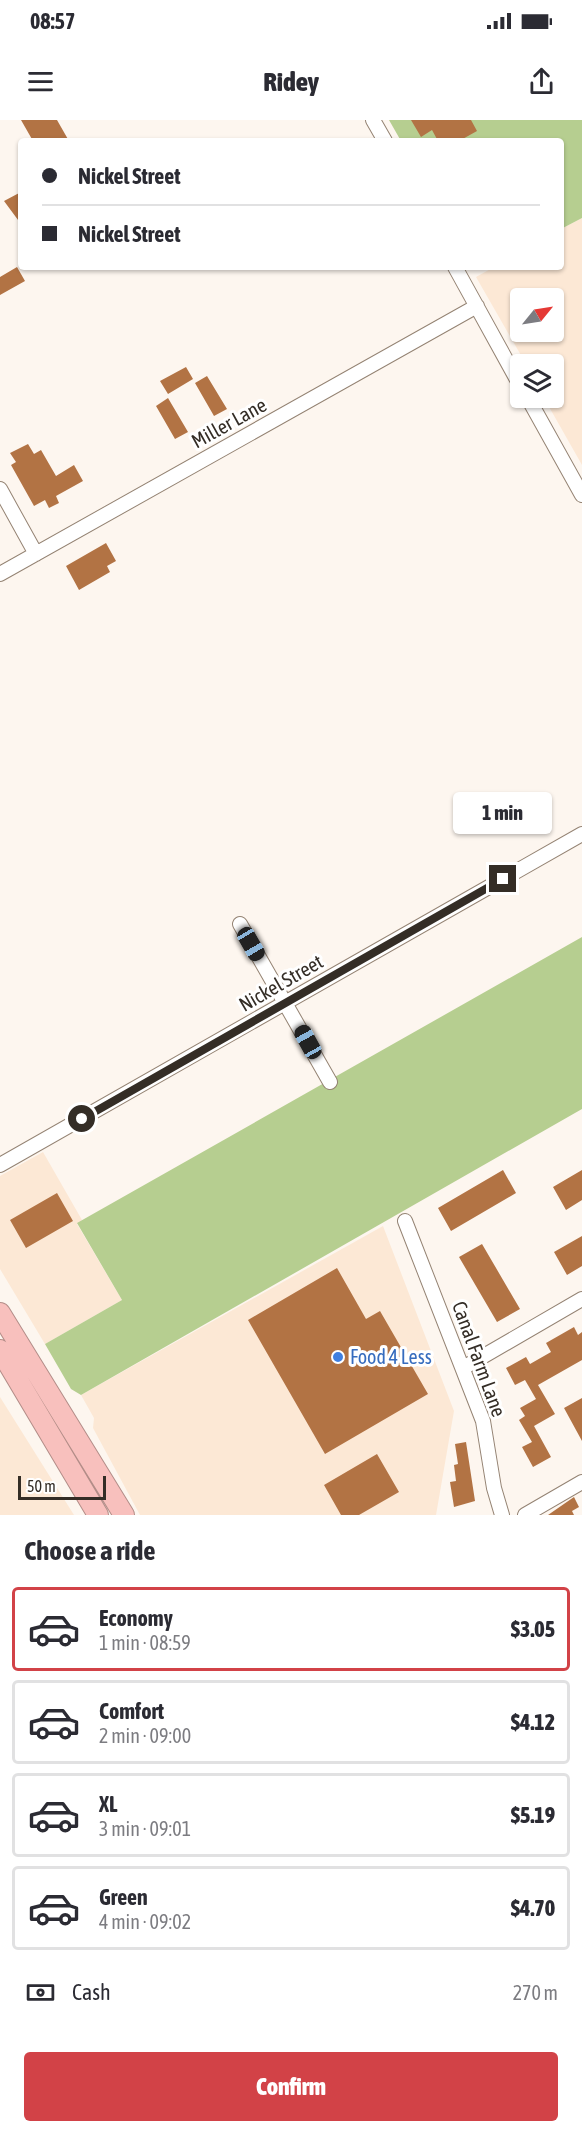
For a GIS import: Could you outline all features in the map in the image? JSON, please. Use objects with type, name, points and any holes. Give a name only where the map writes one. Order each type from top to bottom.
[{"type":"highway","points":[[0,1313],[124,1515]]},
{"type":"highway","points":[[0,1350],[98,1515]]},
{"type":"street","points":[[373,120],[383,138]]},
{"type":"street","points":[[457,270],[510,366]]},
{"type":"street","name":"Miller Lane","points":[[0,574],[477,306]]},
{"type":"street","points":[[534,408],[582,495]]},
{"type":"street","points":[[0,489],[36,554]]},
{"type":"street","name":"Nickel Street","points":[[0,1165],[582,834]]},
{"type":"street","points":[[240,924],[330,1082]]},
{"type":"street","name":"Canal Farm Lane","points":[[405,1221],[483,1421],[494,1488],[502,1515]]},
{"type":"street","points":[[463,1368],[582,1299]]},
{"type":"street","points":[[525,1515],[582,1482]]},
{"type":"shaded area","points":[[582,218],[582,465],[550,408],[564,408],[564,354],[520,354],[513,342],[564,342],[564,288],[510,288],[510,336],[476,277],[489,270],[564,270],[564,227]]},
{"type":"shaded area","points":[[43,1152],[82,1220],[77,1224],[122,1300],[45,1344],[0,1269],[0,1176]]},
{"type":"shaded area","points":[[383,1226],[454,1411],[436,1515],[140,1515],[93,1428],[94,1418],[81,1395]]},
{"type":"shaded area","points":[[0,1397],[74,1515],[0,1515]]},
{"type":"green space","points":[[389,120],[582,120],[582,218],[564,227],[564,138],[399,138]]},
{"type":"green space","points":[[582,937],[582,1109],[81,1395],[71,1389],[45,1344],[122,1300],[77,1223]]},
{"type":"building","points":[[21,120],[57,120],[67,138],[31,138]]},
{"type":"building","points":[[411,120],[471,120],[477,131],[464,138],[436,138],[432,130],[421,137]]},
{"type":"building","points":[[18,194],[18,220],[4,201]]},
{"type":"building","points":[[17,267],[25,281],[0,295],[0,277]]},
{"type":"building","points":[[186,367],[193,379],[168,394],[160,381]]},
{"type":"building","points":[[207,376],[227,409],[214,416],[195,383]]},
{"type":"building","points":[[168,398],[188,432],[175,439],[156,406]]},
{"type":"building","points":[[28,444],[34,454],[41,450],[56,476],[74,465],[83,481],[56,496],[59,503],[49,508],[45,500],[34,506],[11,465],[16,462],[10,453]]},
{"type":"building","points":[[106,543],[116,561],[107,566],[110,572],[79,590],[66,566]]},
{"type":"building","points":[[503,1170],[516,1193],[451,1231],[438,1208]]},
{"type":"building","points":[[582,1170],[582,1200],[566,1210],[553,1187]]},
{"type":"building","points":[[57,1193],[73,1221],[26,1248],[10,1220]]},
{"type":"building","points":[[582,1236],[582,1266],[567,1275],[554,1252]]},
{"type":"building","points":[[482,1244],[520,1309],[497,1322],[459,1257]]},
{"type":"building","name":"Food 4 Less","points":[[337,1268],[366,1319],[380,1311],[428,1394],[325,1454],[248,1320]]},
{"type":"building","points":[[574,1327],[578,1335],[582,1332],[582,1360],[538,1385],[555,1414],[534,1426],[551,1457],[533,1467],[522,1447],[532,1442],[519,1420],[525,1416],[520,1408],[536,1399],[525,1380],[515,1385],[506,1368],[526,1357],[530,1364],[551,1352],[546,1343]]},
{"type":"building","points":[[582,1398],[582,1441],[564,1408]]},
{"type":"building","points":[[466,1442],[475,1501],[454,1507],[450,1482],[456,1481],[454,1465],[458,1464],[455,1444]]},
{"type":"building","points":[[377,1454],[399,1492],[359,1515],[341,1515],[324,1485]]},
{"type":"building","points":[[574,1497],[579,1507],[572,1511],[574,1515],[548,1515]]},
{"type":"place","name":"Food 4 Less","points":[[338,1357]]},
{"type":"route","points":[[82,1119],[503,879]]}]
